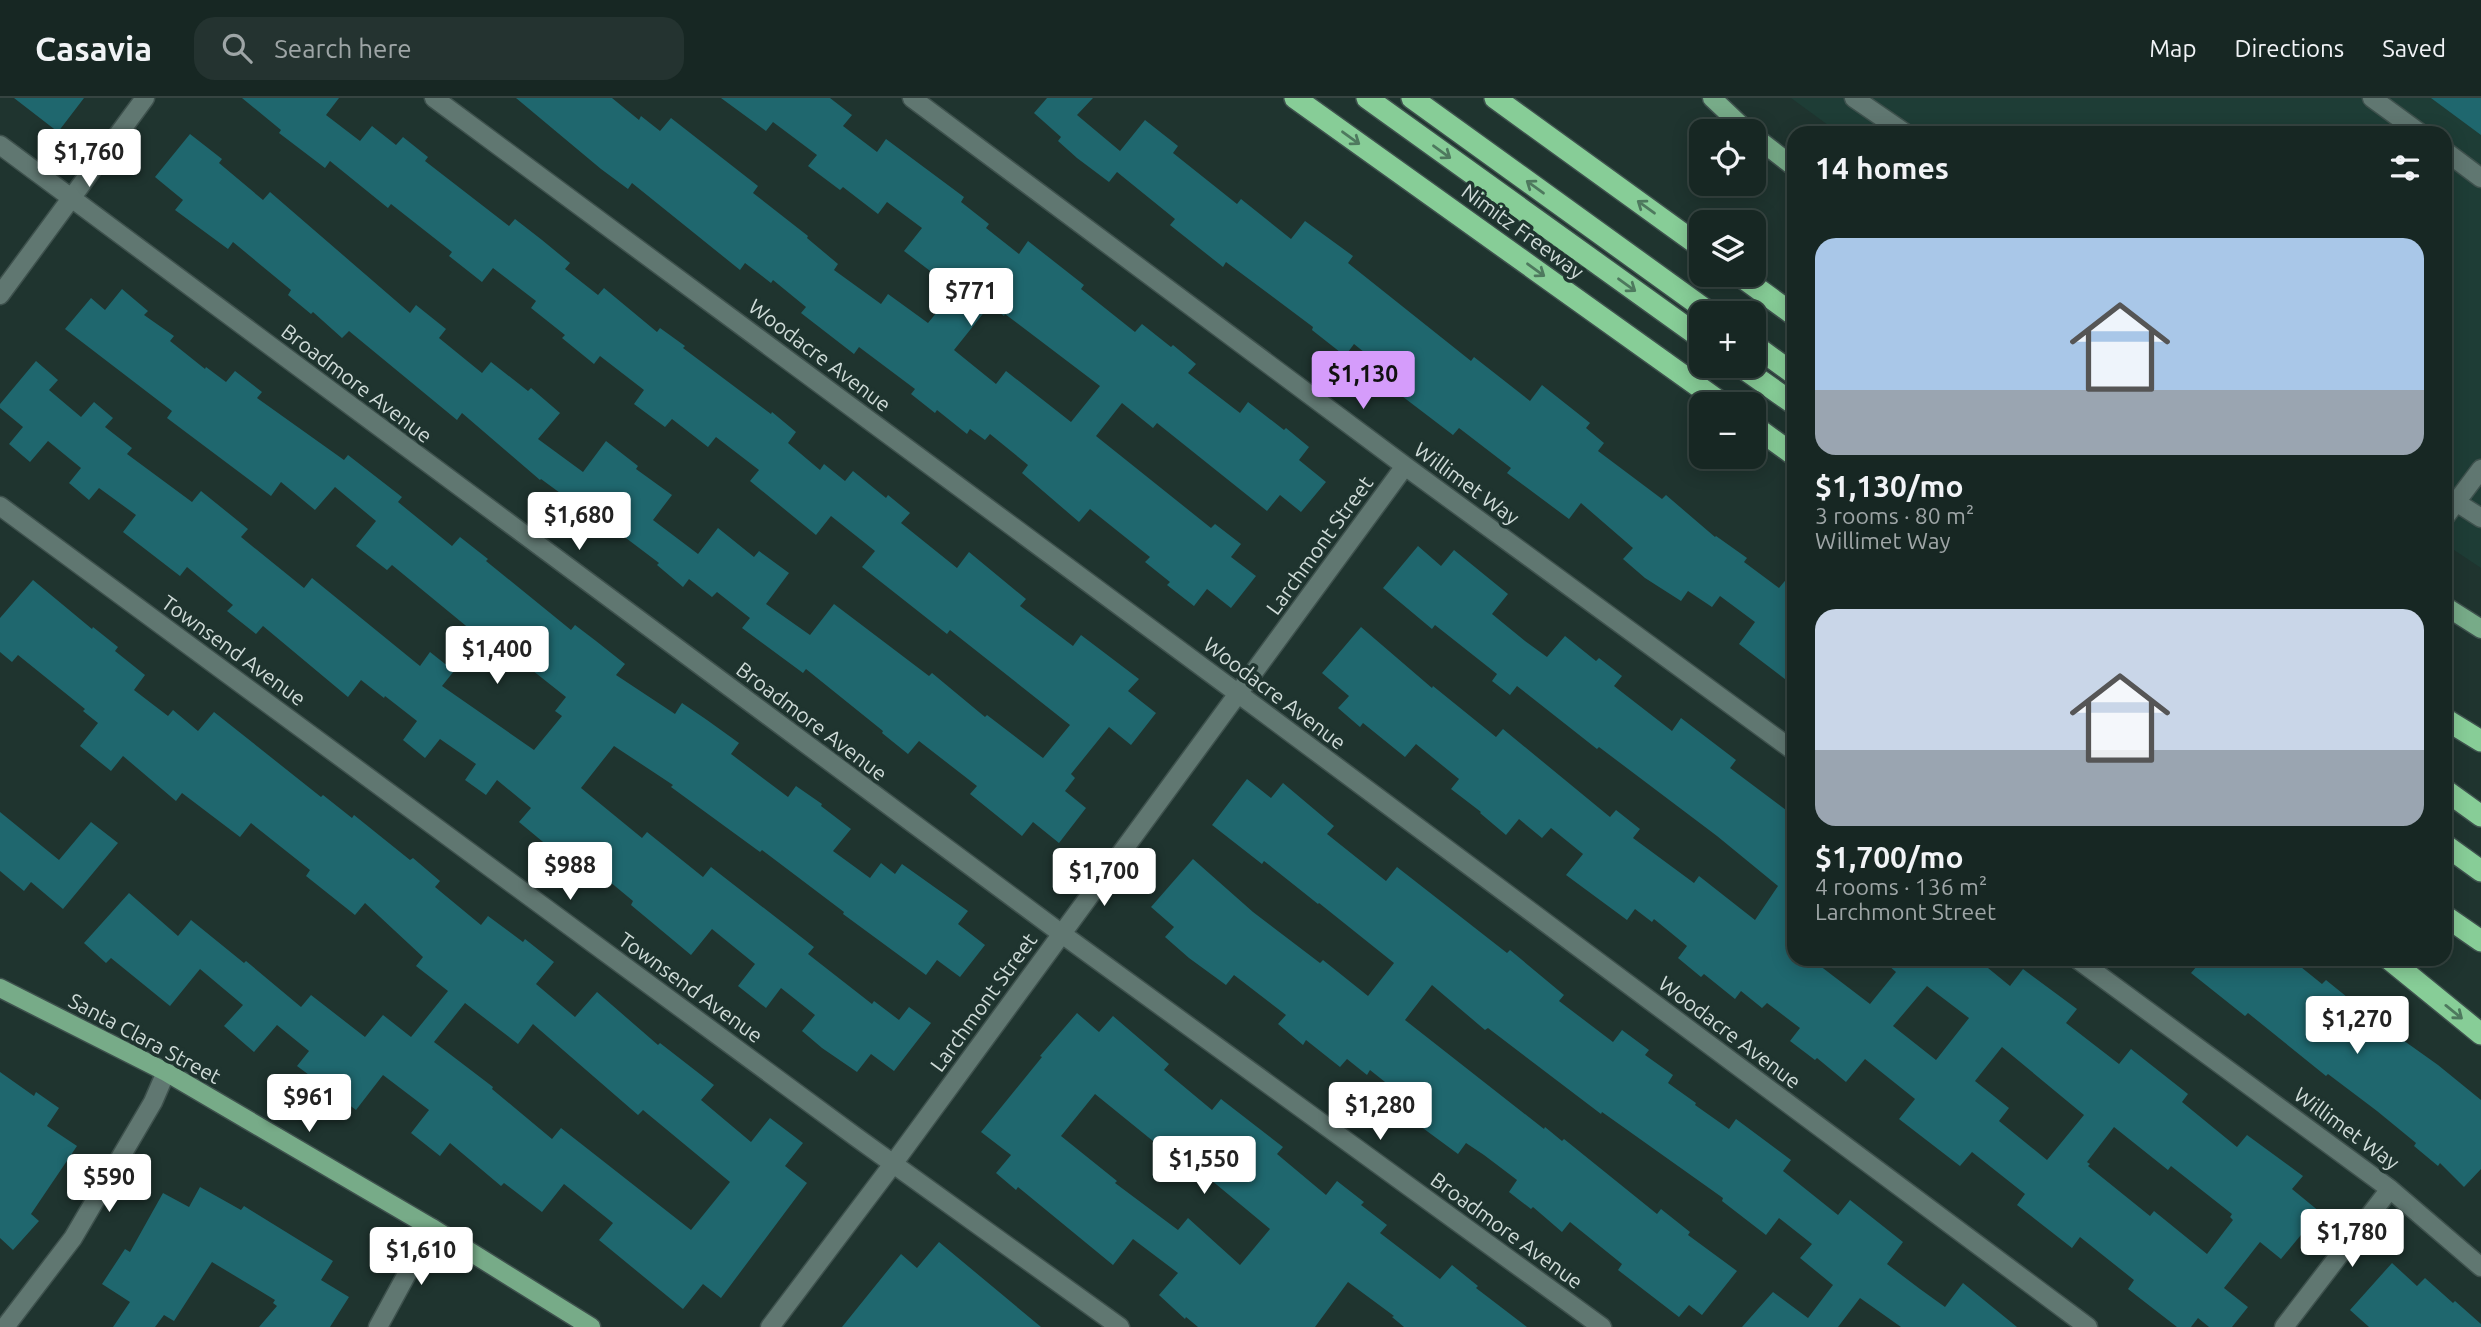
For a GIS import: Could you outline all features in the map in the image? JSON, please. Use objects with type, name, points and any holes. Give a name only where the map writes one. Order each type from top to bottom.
[{"type":"highway","name":"Nimitz Freeway","points":[[1295,98],[1706,392]]},
{"type":"highway","points":[[1367,98],[1689,329]]},
{"type":"highway","points":[[1412,98],[1693,301]]},
{"type":"highway","points":[[1495,98],[1689,238]]},
{"type":"highway","points":[[1756,287],[1787,310]]},
{"type":"highway","points":[[1766,354],[1787,369]]},
{"type":"highway","points":[[1757,378],[1787,399]]},
{"type":"highway","points":[[1766,435],[1787,450]]},
{"type":"highway","points":[[2452,723],[2481,741]]},
{"type":"highway","points":[[2452,795],[2481,816]]},
{"type":"highway","points":[[2452,850],[2481,871]]},
{"type":"highway","points":[[2452,921],[2481,941]]},
{"type":"highway","points":[[2398,966],[2481,1034]]},
{"type":"main road","points":[[1712,98],[1734,119]]},
{"type":"main road","points":[[1766,145],[1787,161]]},
{"type":"main road","points":[[2452,610],[2481,629]]},
{"type":"main road","name":"Santa Clara Street","points":[[0,988],[166,1072],[432,1228],[591,1327]]},
{"type":"street","points":[[0,295],[145,98]]},
{"type":"street","name":"Woodacre Avenue","points":[[434,98],[2088,1327]]},
{"type":"street","name":"Willimet Way","points":[[912,98],[1405,466],[1787,746]]},
{"type":"street","points":[[1854,98],[1895,126]]},
{"type":"street","points":[[2372,98],[2410,126]]},
{"type":"street","name":"Broadmore Avenue","points":[[0,145],[1062,934],[1602,1327]]},
{"type":"street","points":[[2452,156],[2481,178]]},
{"type":"street","name":"Larchmont Street","points":[[770,1327],[893,1164],[1405,466]]},
{"type":"street","points":[[2452,507],[2481,469]]},
{"type":"street","points":[[2456,502],[2481,518]]},
{"type":"street","name":"Townsend Avenue","points":[[0,506],[893,1164],[1120,1327]]},
{"type":"street","name":"Willimet Way","points":[[2087,966],[2390,1189],[2481,1268]]},
{"type":"street","points":[[5,1327],[73,1238],[153,1102],[166,1072]]},
{"type":"street","points":[[2284,1327],[2390,1189]]},
{"type":"street","points":[[378,1327],[432,1228]]},
{"type":"shaded area","points":[[1791,98],[2481,98],[2481,568],[2452,549],[2452,126],[1829,126]]},
{"type":"building","points":[[14,98],[84,98],[58,132]]},
{"type":"building","points":[[242,98],[339,98],[326,115],[360,141],[372,126],[396,145],[403,137],[428,157],[425,161],[509,226],[515,219],[542,240],[570,263],[565,269],[598,295],[604,288],[657,332],[660,328],[771,414],[772,412],[796,432],[788,443],[820,470],[824,464],[845,481],[853,471],[886,498],[888,495],[910,513],[901,523],[957,568],[969,552],[1026,599],[1020,606],[1073,646],[1081,635],[1139,679],[1128,691],[1156,713],[1131,745],[1109,727],[1071,774],[1075,778],[1065,791],[1086,808],[1059,843],[1033,822],[1022,836],[970,794],[977,786],[919,741],[908,754],[806,669],[803,673],[742,628],[750,618],[717,592],[712,597],[689,579],[683,587],[657,565],[659,563],[573,498],[571,501],[540,480],[462,413],[457,420],[349,331],[342,338],[313,312],[311,314],[288,295],[291,290],[233,242],[228,249],[175,210],[183,200],[155,177],[190,134],[222,159],[219,163],[263,200],[270,192],[410,313],[416,305],[446,329],[439,338],[482,373],[491,362],[528,391],[531,388],[560,413],[538,439],[583,472],[606,441],[638,466],[636,469],[672,495],[653,520],[698,554],[718,528],[754,557],[759,551],[789,573],[766,604],[810,635],[834,604],[929,676],[932,673],[985,717],[987,715],[1043,758],[1070,725],[950,630],[947,634],[862,567],[875,551],[831,516],[816,535],[750,481],[759,470],[716,437],[708,447],[672,419],[665,427],[634,404],[644,390],[600,356],[594,364],[562,338],[565,335],[531,308],[536,301],[493,268],[482,282],[449,256],[452,252],[391,204],[388,208],[330,161],[325,168],[279,133],[281,130]]},
{"type":"building","points":[[516,98],[612,98],[639,120],[641,116],[660,131],[671,118],[758,186],[753,193],[808,236],[807,238],[838,264],[834,270],[881,304],[888,294],[928,323],[955,290],[904,251],[922,228],[887,202],[878,214],[843,187],[840,190],[808,166],[817,155],[773,122],[766,131],[721,98],[830,98],[852,115],[843,126],[877,152],[886,139],[964,197],[961,202],[989,224],[986,228],[1019,254],[1028,241],[1084,285],[1081,289],[1135,332],[1142,324],[1171,347],[1173,345],[1196,364],[1188,373],[1240,413],[1248,402],[1284,430],[1286,428],[1309,447],[1299,460],[1326,482],[1301,512],[1280,495],[1267,511],[1157,423],[1153,428],[1122,403],[1096,436],[1211,528],[1215,524],[1241,544],[1231,557],[1256,576],[1231,608],[1207,589],[1194,606],[1167,585],[1170,582],[1145,562],[1150,557],[1090,509],[1079,522],[1022,473],[1028,465],[990,434],[985,440],[970,429],[967,434],[937,410],[935,413],[911,394],[915,389],[859,347],[854,354],[801,313],[806,307],[773,280],[771,283],[745,263],[740,270],[632,183],[628,189]],"holes":[[[990,305],[1004,316],[1005,314],[1100,386],[1071,422],[1006,371],[996,384],[954,350]]]},
{"type":"building","points":[[1047,98],[1093,98],[1077,115],[1120,151],[1145,120],[1178,146],[1173,153],[1237,204],[1241,199],[1291,239],[1305,221],[1353,256],[1348,263],[1471,361],[1474,357],[1530,401],[1542,385],[1590,423],[1586,428],[1604,443],[1598,451],[1662,499],[1666,495],[1715,537],[1747,558],[1744,562],[1779,588],[1787,578],[1787,681],[1739,644],[1755,622],[1720,596],[1712,607],[1688,591],[1681,601],[1645,578],[1623,559],[1633,548],[1581,503],[1569,519],[1507,473],[1511,468],[1459,428],[1453,435],[1394,390],[1401,382],[1354,344],[1345,356],[1312,330],[1313,327],[1226,262],[1223,267],[1170,225],[1175,219],[1117,172],[1109,182],[1077,158],[1058,141],[1061,137],[1034,113]]},
{"type":"building","points":[[2431,98],[2481,98],[2481,135]]},
{"type":"building","points":[[122,289],[148,311],[144,315],[174,336],[170,341],[205,369],[206,367],[226,382],[235,371],[262,392],[257,398],[344,460],[348,455],[402,497],[398,502],[452,546],[460,537],[571,630],[575,625],[596,641],[625,664],[616,675],[675,714],[682,703],[707,720],[739,743],[731,754],[788,797],[796,786],[822,804],[821,806],[851,829],[833,851],[870,878],[881,863],[895,874],[902,864],[968,911],[958,924],[985,945],[960,977],[937,960],[926,975],[762,850],[760,852],[671,787],[673,785],[614,746],[581,788],[642,838],[647,832],[703,877],[711,867],[814,947],[808,954],[872,1004],[874,1001],[899,1020],[909,1007],[931,1023],[894,1071],[871,1054],[857,1072],[822,1048],[802,1031],[815,1015],[781,988],[766,1008],[738,986],[755,964],[712,929],[691,955],[631,905],[633,901],[586,862],[578,871],[519,822],[531,808],[497,780],[486,795],[465,780],[476,764],[440,739],[425,758],[403,740],[417,721],[385,696],[384,698],[361,680],[348,697],[263,626],[256,634],[227,611],[233,605],[187,567],[180,576],[123,532],[136,515],[99,488],[89,500],[69,483],[81,468],[48,441],[30,462],[9,444],[23,427],[0,408],[0,404],[36,361],[58,380],[49,390],[81,417],[94,402],[113,418],[105,427],[132,448],[127,454],[192,502],[201,491],[248,529],[241,537],[304,588],[312,578],[420,666],[430,652],[454,671],[442,686],[534,750],[562,716],[555,711],[566,697],[503,647],[499,653],[392,565],[387,570],[356,546],[376,521],[335,487],[315,510],[281,482],[271,496],[167,418],[172,411],[65,329],[91,298],[105,310]]},
{"type":"building","points":[[1418,546],[1441,566],[1454,550],[1508,594],[1492,614],[1547,657],[1565,636],[1596,661],[1599,658],[1622,676],[1614,686],[1672,731],[1681,718],[1736,760],[1730,768],[1787,811],[1787,966],[1820,966],[1870,1004],[1896,972],[1889,966],[1986,966],[2010,986],[2023,969],[2077,1009],[2066,1023],[2119,1064],[2131,1049],[2188,1094],[2182,1102],[2237,1147],[2247,1135],[2303,1176],[2292,1189],[2320,1212],[2281,1259],[2260,1242],[2224,1288],[2248,1307],[2232,1327],[2209,1327],[2198,1318],[2191,1327],[2177,1327],[2128,1289],[2134,1280],[2080,1237],[2072,1248],[2017,1205],[2025,1194],[1972,1152],[1960,1166],[1899,1119],[1915,1099],[1865,1059],[1846,1082],[1817,1058],[1815,1060],[1790,1041],[1800,1028],[1767,1003],[1762,1008],[1741,991],[1735,999],[1704,974],[1701,977],[1678,958],[1687,946],[1654,919],[1652,922],[1635,909],[1627,920],[1566,875],[1583,854],[1551,828],[1542,838],[1519,819],[1506,835],[1451,789],[1459,779],[1416,744],[1405,757],[1363,723],[1360,727],[1338,708],[1349,696],[1322,673],[1361,627],[1432,688],[1433,686],[1496,737],[1503,729],[1610,817],[1616,810],[1640,829],[1633,838],[1694,883],[1699,876],[1755,920],[1778,886],[1717,836],[1599,747],[1597,749],[1517,686],[1510,695],[1492,681],[1497,674],[1435,625],[1432,629],[1383,588]],"holes":[[[1927,986],[1969,1018],[1936,1060],[1893,1026]],[[2002,1047],[2084,1115],[2047,1160],[1999,1121],[2009,1108],[1975,1081]],[[2114,1127],[2168,1170],[2171,1166],[2232,1214],[2230,1217],[2233,1220],[2207,1254],[2154,1211],[2150,1216],[2088,1166],[2090,1164],[2087,1162]]]},
{"type":"building","points":[[33,580],[118,647],[115,651],[145,675],[134,690],[168,716],[173,710],[198,731],[214,712],[321,797],[323,795],[352,818],[354,815],[410,860],[413,858],[440,881],[435,887],[481,925],[488,916],[523,942],[525,939],[554,962],[536,984],[575,1017],[597,992],[658,1045],[660,1043],[714,1085],[701,1100],[751,1142],[770,1118],[803,1143],[785,1166],[807,1183],[721,1298],[703,1284],[683,1309],[599,1240],[613,1223],[564,1184],[542,1212],[504,1183],[501,1186],[450,1143],[440,1156],[411,1133],[429,1110],[383,1075],[356,1110],[297,1066],[309,1051],[277,1025],[254,1052],[224,1026],[243,1005],[200,969],[170,1006],[111,958],[106,963],[84,943],[129,893],[178,936],[191,920],[301,1007],[311,995],[365,1037],[383,1015],[411,1037],[448,991],[416,966],[423,957],[365,903],[355,915],[306,876],[310,870],[251,823],[240,837],[182,793],[176,801],[123,756],[111,771],[80,746],[98,723],[83,711],[85,709],[18,655],[12,662],[0,652],[0,618]],"holes":[[[465,1003],[518,1044],[533,1024],[638,1115],[643,1110],[730,1182],[691,1230],[561,1128],[552,1139],[492,1089],[493,1087],[434,1042]]]},
{"type":"building","points":[[1247,779],[1271,798],[1283,783],[1334,826],[1327,834],[1386,881],[1397,867],[1507,953],[1510,950],[1564,995],[1559,1001],[1613,1042],[1622,1030],[1649,1050],[1645,1055],[1673,1075],[1668,1083],[1696,1103],[1695,1105],[1729,1129],[1736,1119],[1791,1160],[1783,1171],[1838,1215],[1850,1200],[1903,1242],[1887,1264],[1945,1307],[1963,1283],[2017,1327],[1901,1327],[1860,1298],[1838,1327],[1742,1327],[1773,1292],[1808,1318],[1833,1285],[1800,1258],[1812,1244],[1779,1218],[1766,1235],[1722,1201],[1723,1198],[1602,1112],[1601,1114],[1488,1028],[1485,1030],[1432,985],[1405,1020],[1544,1129],[1545,1127],[1562,1141],[1564,1139],[1657,1214],[1661,1209],[1690,1232],[1688,1235],[1737,1271],[1702,1315],[1689,1305],[1679,1317],[1618,1270],[1622,1264],[1570,1222],[1562,1232],[1533,1207],[1531,1209],[1509,1192],[1517,1180],[1484,1155],[1466,1143],[1458,1154],[1397,1109],[1405,1098],[1370,1070],[1367,1075],[1347,1059],[1340,1067],[1306,1040],[1303,1045],[1278,1024],[1286,1015],[1234,975],[1226,985],[1165,937],[1174,927],[1151,907],[1193,859],[1253,912],[1320,963],[1323,960],[1368,996],[1394,963],[1264,861],[1262,864],[1212,825]]},
{"type":"building","points":[[0,812],[59,860],[91,822],[118,843],[63,909],[31,882],[24,891],[0,871]]},
{"type":"building","points":[[2197,966],[2300,966],[2322,984],[2326,980],[2481,1100],[2481,1169],[2464,1187],[2440,1163],[2438,1166],[2414,1146],[2416,1143],[2377,1111],[2328,1074],[2326,1076],[2248,1013],[2245,1016],[2191,973]]},
{"type":"building","points":[[1077,1013],[1099,1032],[1113,1016],[1169,1064],[1164,1070],[1212,1110],[1221,1099],[1283,1147],[1277,1154],[1326,1195],[1337,1181],[1364,1202],[1361,1205],[1387,1225],[1380,1233],[1440,1279],[1452,1265],[1478,1286],[1476,1288],[1527,1327],[1404,1327],[1392,1317],[1394,1316],[1348,1282],[1315,1327],[1198,1327],[1159,1295],[1178,1273],[1133,1239],[1113,1265],[1018,1187],[1016,1190],[996,1173],[1011,1155],[981,1132],[1042,1057],[1040,1056]],"holes":[[[1095,1094],[1201,1180],[1205,1175],[1270,1229],[1240,1265],[1188,1218],[1178,1230],[1115,1183],[1117,1181],[1061,1136]]]},
{"type":"building","points":[[0,1072],[34,1096],[36,1092],[59,1108],[47,1126],[77,1146],[31,1214],[39,1221],[13,1250],[0,1238]]},
{"type":"building","points":[[200,1187],[241,1210],[244,1206],[333,1261],[321,1280],[349,1297],[330,1327],[259,1327],[277,1306],[273,1303],[275,1300],[212,1262],[174,1321],[164,1315],[155,1327],[113,1327],[130,1302],[102,1284],[125,1249],[130,1252],[163,1193],[189,1207]]},
{"type":"building","points":[[939,1242],[1041,1327],[842,1327],[901,1254],[917,1268]]},
{"type":"building","points":[[2392,1263],[2417,1286],[2425,1278],[2453,1303],[2455,1301],[2481,1324],[2481,1327],[2369,1327],[2350,1310]]}]
